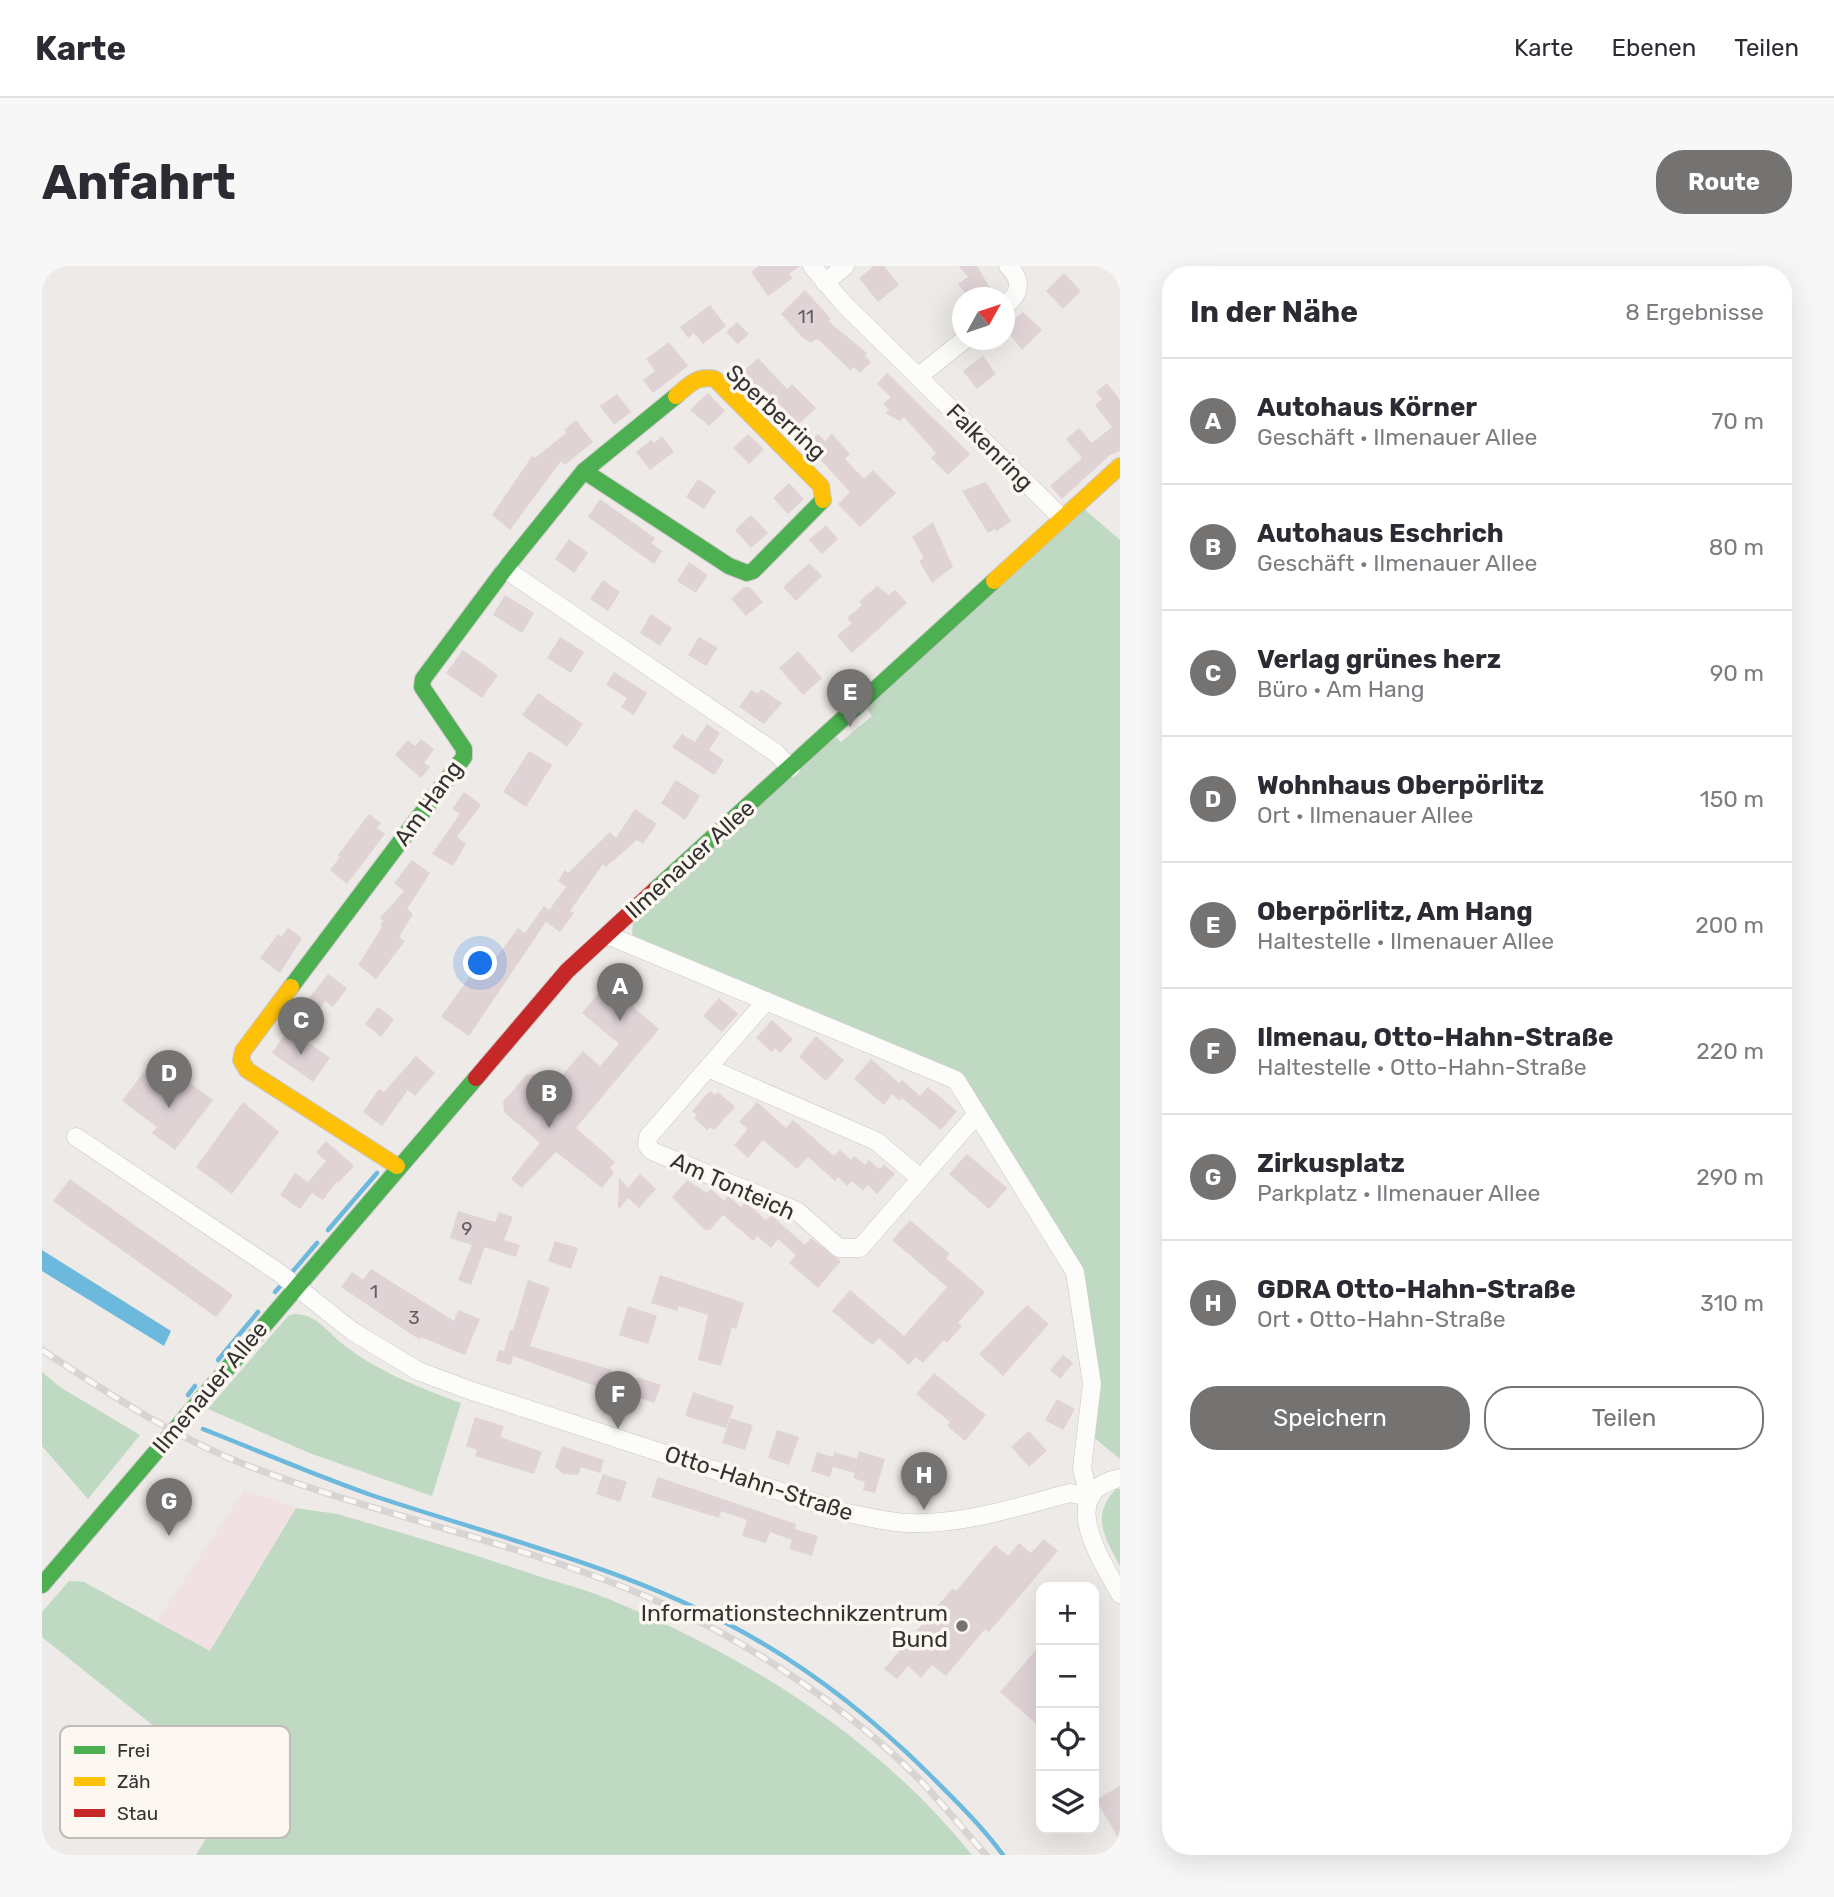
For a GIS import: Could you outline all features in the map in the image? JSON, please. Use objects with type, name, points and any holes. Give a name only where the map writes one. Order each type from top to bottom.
[{"type":"street","name":"Falkenring","points":[[812,266],[825,283],[1061,517]]},
{"type":"street","points":[[825,283],[845,266]]},
{"type":"street","points":[[1008,266],[1016,275],[1019,288],[1015,297]]},
{"type":"street","points":[[919,376],[952,350]]},
{"type":"street","name":"Sperberring","points":[[505,569],[584,471],[695,380],[705,377],[715,379],[821,486],[823,501],[753,571],[747,573],[729,566],[584,471]]},
{"type":"street","name":"Ilmenauer Allee","points":[[42,1585],[397,1166],[554,986],[1061,517],[1120,466]]},
{"type":"street","points":[[505,569],[776,753],[791,768]]},
{"type":"street","name":"Am Hang","points":[[397,1166],[247,1070],[241,1060],[243,1051],[464,757],[464,749],[422,687],[423,679],[505,569]]},
{"type":"street","points":[[607,935],[956,1080],[1075,1272],[1092,1384],[1082,1468],[1089,1497],[1085,1513],[1087,1525],[1120,1594]]},
{"type":"street","name":"Am Tonteich","points":[[766,1001],[648,1137],[647,1145],[652,1151],[797,1211],[839,1248],[851,1250],[860,1248],[977,1114]]},
{"type":"street","points":[[708,1068],[876,1141],[920,1178]]},
{"type":"street","points":[[76,1137],[296,1285]]},
{"type":"street","name":"Otto-Hahn-Straße","points":[[296,1285],[352,1331],[418,1370],[469,1390],[843,1512],[884,1521],[923,1523],[992,1513],[1070,1493],[1089,1497]]},
{"type":"street","points":[[1089,1497],[1100,1485],[1120,1478]]},
{"type":"shaded area","points":[[244,1490],[296,1508],[210,1651],[157,1621]]},
{"type":"green space","points":[[1084,509],[1120,540],[1120,1459],[1091,1435],[1092,1346],[1042,1204],[961,1072],[632,935],[633,922],[835,736],[841,742],[872,716],[867,709]]},
{"type":"green space","points":[[295,1314],[314,1319],[340,1342],[383,1370],[461,1403],[432,1496],[312,1454],[208,1409],[288,1316]]},
{"type":"green space","points":[[42,1372],[60,1387],[140,1435],[88,1499],[42,1446]]},
{"type":"green space","points":[[1116,1489],[1120,1489],[1120,1566],[1105,1536],[1102,1518],[1108,1499]]},
{"type":"green space","points":[[296,1508],[337,1514],[611,1600],[712,1648],[808,1705],[852,1738],[895,1774],[935,1813],[972,1855],[196,1855],[206,1838],[290,1838],[290,1726],[154,1726],[42,1637],[42,1612],[69,1581],[84,1582],[210,1651]]},
{"type":"water","points":[[42,1250],[171,1331],[164,1346],[42,1271]]},
{"type":"building","points":[[759,266],[800,266],[789,274],[793,278],[768,296],[751,272]]},
{"type":"building","points":[[874,266],[884,266],[899,285],[878,302],[859,278]]},
{"type":"building","points":[[959,266],[977,266],[989,287],[960,287],[958,284],[968,277]]},
{"type":"building","points":[[1064,273],[1081,291],[1063,309],[1046,291]]},
{"type":"building","points":[[805,290],[831,319],[828,321],[867,353],[865,356],[871,362],[860,373],[854,367],[850,370],[819,340],[811,343],[802,337],[781,314]]},
{"type":"building","points":[[710,305],[726,326],[703,344],[694,333],[688,338],[680,327]]},
{"type":"building","points":[[1023,312],[1042,330],[1022,350],[1015,341],[1015,318]]},
{"type":"building","points":[[737,322],[749,334],[738,344],[726,332]]},
{"type":"building","points":[[669,342],[688,366],[653,393],[643,380],[655,371],[646,359]]},
{"type":"building","points":[[983,356],[996,374],[977,389],[963,371]]},
{"type":"building","points":[[758,358],[787,389],[792,384],[816,408],[799,424],[762,387],[759,390],[754,384],[752,387],[740,374]]},
{"type":"building","points":[[887,373],[970,454],[948,475],[931,458],[936,453],[904,417],[900,421],[885,413],[889,410],[883,404],[891,397],[877,384]]},
{"type":"building","points":[[1107,383],[1120,400],[1120,451],[1110,455],[1062,499],[1050,486],[1082,458],[1066,439],[1079,428],[1092,443],[1112,427],[1095,405],[1102,399],[1096,392]]},
{"type":"building","points":[[708,393],[725,411],[709,426],[690,410]]},
{"type":"building","points":[[617,394],[631,412],[614,425],[600,406]]},
{"type":"building","points":[[576,420],[593,442],[565,465],[561,461],[510,530],[492,515],[532,456],[535,458],[566,433],[564,430]]},
{"type":"building","points":[[748,434],[764,449],[749,464],[733,448]]},
{"type":"building","points":[[818,434],[825,441],[832,434],[850,454],[845,459],[864,479],[873,470],[896,493],[860,527],[838,504],[850,492],[807,445]]},
{"type":"building","points":[[662,436],[674,452],[650,470],[636,452],[651,440],[654,443]]},
{"type":"building","points":[[698,479],[716,491],[704,509],[686,497]]},
{"type":"building","points":[[986,482],[1011,521],[996,532],[995,529],[988,533],[962,491]]},
{"type":"building","points":[[789,483],[804,499],[788,514],[773,498]]},
{"type":"building","points":[[600,499],[655,538],[651,543],[662,551],[654,564],[588,517]]},
{"type":"building","points":[[751,515],[768,533],[751,548],[735,530]]},
{"type":"building","points":[[933,522],[953,567],[932,583],[919,561],[924,558],[912,537]]},
{"type":"building","points":[[826,525],[838,539],[822,554],[809,540]]},
{"type":"building","points":[[569,539],[588,553],[574,573],[555,559]]},
{"type":"building","points":[[689,562],[708,575],[696,593],[677,581]]},
{"type":"building","points":[[809,563],[822,576],[796,601],[783,587]]},
{"type":"building","points":[[603,580],[620,592],[608,611],[590,599]]},
{"type":"building","points":[[877,586],[889,595],[895,590],[907,603],[852,653],[837,636],[852,623],[847,618],[862,605],[859,602]]},
{"type":"building","points":[[744,587],[750,587],[763,602],[746,616],[731,599]]},
{"type":"building","points":[[505,595],[534,613],[522,633],[493,615]]},
{"type":"building","points":[[651,614],[672,628],[660,646],[640,633]]},
{"type":"building","points":[[560,637],[584,652],[571,673],[547,658]]},
{"type":"building","points":[[699,637],[718,648],[706,666],[688,655]]},
{"type":"building","points":[[463,650],[498,675],[482,698],[446,673]]},
{"type":"building","points":[[798,651],[822,678],[803,695],[779,668]]},
{"type":"building","points":[[614,672],[647,693],[634,715],[621,707],[627,698],[606,685]]},
{"type":"building","points":[[761,689],[782,703],[764,724],[739,707],[751,690],[758,694]]},
{"type":"building","points":[[538,693],[583,724],[567,747],[522,715]]},
{"type":"building","points":[[707,724],[720,733],[709,750],[724,760],[714,775],[672,747],[682,734],[695,742]]},
{"type":"building","points":[[421,739],[434,749],[424,763],[430,767],[421,778],[395,755],[408,740],[415,746]]},
{"type":"building","points":[[529,751],[552,765],[526,807],[503,792]]},
{"type":"building","points":[[676,780],[700,796],[685,820],[661,803]]},
{"type":"building","points":[[464,792],[481,805],[457,837],[466,844],[453,866],[432,854],[460,814],[452,809]]},
{"type":"building","points":[[635,809],[657,824],[643,844],[637,840],[606,867],[603,864],[570,911],[574,913],[560,932],[546,922],[469,1036],[441,1017],[475,969],[480,973],[488,963],[491,965],[518,928],[525,933],[544,906],[549,910],[566,887],[558,881],[565,870],[568,873],[610,832],[616,838]]},
{"type":"building","points":[[369,814],[381,823],[377,828],[385,834],[347,884],[330,870]]},
{"type":"building","points":[[412,860],[430,873],[407,909],[413,914],[399,937],[405,941],[376,979],[358,965],[382,927],[380,925],[383,921],[380,918],[404,891],[394,883]]},
{"type":"building","points":[[288,928],[302,938],[280,973],[260,958],[278,934],[281,937]]},
{"type":"building","points":[[328,974],[347,988],[333,1007],[325,1001],[312,1018],[300,1010]]},
{"type":"building","points":[[606,984],[659,1029],[576,1128],[615,1162],[610,1168],[614,1173],[602,1188],[556,1152],[522,1188],[511,1179],[540,1143],[504,1112],[503,1102],[527,1074],[537,1075],[552,1087],[583,1051],[600,1066],[619,1044],[582,1013]]},
{"type":"building","points":[[719,998],[738,1014],[722,1032],[703,1016]]},
{"type":"building","points":[[378,1007],[394,1019],[381,1037],[365,1024]]},
{"type":"building","points":[[772,1020],[793,1039],[780,1053],[775,1048],[772,1052],[756,1038]]},
{"type":"building","points":[[289,1029],[330,1058],[313,1082],[272,1053]]},
{"type":"building","points":[[816,1036],[844,1060],[826,1081],[799,1057]]},
{"type":"building","points":[[416,1056],[435,1073],[415,1096],[408,1090],[382,1126],[363,1112],[379,1089],[384,1092]]},
{"type":"building","points":[[155,1057],[213,1100],[175,1150],[152,1133],[157,1127],[122,1101]]},
{"type":"building","points":[[871,1059],[899,1083],[902,1080],[920,1096],[928,1087],[957,1111],[941,1130],[902,1098],[900,1101],[892,1094],[884,1105],[854,1079]]},
{"type":"building","points":[[710,1091],[715,1095],[718,1092],[735,1107],[714,1130],[710,1127],[707,1130],[694,1118],[697,1115],[692,1111]]},
{"type":"building","points":[[243,1102],[279,1132],[232,1194],[196,1167]]},
{"type":"building","points":[[757,1102],[786,1128],[793,1120],[834,1156],[840,1150],[851,1160],[854,1156],[865,1165],[869,1160],[879,1169],[884,1165],[895,1174],[877,1194],[868,1185],[863,1191],[852,1181],[847,1186],[838,1177],[835,1181],[808,1157],[797,1169],[763,1140],[748,1158],[734,1145],[748,1129],[739,1122]]},
{"type":"building","points":[[326,1141],[354,1166],[338,1183],[337,1181],[323,1200],[312,1193],[300,1209],[280,1195],[295,1173],[308,1182],[326,1161],[316,1152]]},
{"type":"building","points":[[967,1154],[1007,1188],[989,1209],[949,1174]]},
{"type":"building","points":[[640,1174],[656,1189],[639,1208],[628,1198],[618,1210],[619,1178],[628,1188]]},
{"type":"building","points":[[70,1179],[233,1295],[216,1317],[53,1201]]},
{"type":"building","points":[[687,1180],[707,1193],[711,1189],[724,1201],[728,1196],[741,1207],[745,1202],[766,1220],[771,1215],[805,1245],[811,1238],[841,1261],[818,1288],[789,1263],[796,1255],[778,1239],[771,1248],[757,1236],[753,1241],[723,1215],[710,1230],[705,1230],[672,1197]]},
{"type":"building","points":[[458,1211],[495,1222],[499,1212],[513,1217],[504,1240],[520,1245],[516,1257],[485,1247],[471,1285],[458,1280],[472,1245],[450,1238]]},
{"type":"building","points":[[910,1220],[950,1254],[946,1258],[985,1292],[958,1323],[962,1326],[947,1343],[944,1340],[923,1363],[916,1357],[909,1365],[879,1338],[872,1345],[832,1311],[850,1290],[904,1336],[947,1287],[892,1240]]},
{"type":"building","points":[[555,1241],[578,1248],[571,1269],[548,1261]]},
{"type":"building","points":[[371,1269],[454,1321],[458,1310],[480,1319],[465,1355],[421,1337],[420,1340],[341,1287],[352,1272],[363,1280]]},
{"type":"building","points":[[660,1275],[744,1303],[736,1329],[732,1327],[721,1366],[698,1360],[708,1315],[679,1306],[677,1311],[651,1303]]},
{"type":"building","points":[[528,1280],[550,1288],[530,1346],[612,1370],[606,1390],[513,1356],[511,1365],[496,1361],[499,1350],[504,1351],[510,1330],[513,1331]]},
{"type":"building","points":[[1027,1305],[1049,1324],[1003,1376],[979,1354]]},
{"type":"building","points":[[628,1306],[657,1316],[648,1344],[619,1335]]},
{"type":"building","points":[[1063,1355],[1073,1363],[1060,1379],[1050,1370]]},
{"type":"building","points":[[934,1373],[986,1415],[965,1441],[947,1426],[950,1422],[916,1394]]},
{"type":"building","points":[[637,1377],[661,1385],[654,1403],[631,1395]]},
{"type":"building","points":[[693,1392],[734,1406],[726,1428],[685,1416]]},
{"type":"building","points":[[1057,1399],[1075,1409],[1063,1430],[1045,1420]]},
{"type":"building","points":[[475,1417],[504,1426],[500,1437],[542,1452],[534,1474],[475,1456],[477,1450],[466,1446]]},
{"type":"building","points":[[730,1418],[753,1425],[745,1450],[722,1443]]},
{"type":"building","points":[[777,1430],[799,1437],[789,1465],[768,1458]]},
{"type":"building","points":[[1029,1431],[1047,1451],[1029,1467],[1011,1447]]},
{"type":"building","points":[[562,1446],[604,1460],[600,1473],[581,1467],[578,1475],[563,1474],[555,1467]]},
{"type":"building","points":[[859,1451],[885,1459],[875,1493],[863,1490],[865,1482],[853,1478],[855,1473],[833,1467],[830,1477],[811,1471],[817,1452],[833,1457],[834,1452],[857,1459]]},
{"type":"building","points":[[603,1474],[627,1482],[620,1502],[596,1494]]},
{"type":"building","points":[[658,1477],[796,1524],[795,1529],[818,1536],[812,1556],[789,1549],[792,1540],[770,1532],[766,1543],[742,1536],[747,1520],[721,1511],[719,1518],[651,1497]]},
{"type":"building","points":[[1044,1539],[1058,1551],[989,1632],[985,1629],[946,1676],[932,1665],[921,1678],[908,1666],[897,1679],[884,1669],[952,1589],[956,1591],[995,1545],[1008,1556],[1019,1543],[1031,1553]]},
{"type":"building","points":[[1036,1650],[1036,1724],[1000,1692]]},
{"type":"building","points":[[1120,1786],[1120,1841],[1099,1805],[1099,1798]]},
{"type":"waterway","points":[[328,1230],[377,1173]]},
{"type":"waterway","points":[[288,1277],[317,1243]]},
{"type":"waterway","points":[[275,1292],[283,1283]]},
{"type":"waterway","points":[[218,1360],[258,1312]]},
{"type":"waterway","points":[[188,1395],[195,1386]]},
{"type":"waterway","points":[[203,1429],[371,1495],[620,1576],[716,1618],[785,1657],[869,1719],[948,1793],[1003,1855]]},
{"type":"railway","points":[[42,1350],[166,1427],[246,1465],[350,1501],[563,1565],[615,1584],[699,1621],[799,1680],[861,1727],[917,1777],[986,1855]]},
{"type":"traffic: fast","points":[[291,987],[464,757],[464,749],[422,687],[423,679],[505,569],[584,471],[676,396]]},
{"type":"traffic: fast","points":[[584,471],[729,566],[747,573],[753,571],[823,500]]},
{"type":"traffic: fast","points":[[655,890],[994,581]]},
{"type":"traffic: fast","points":[[42,1585],[476,1078]]},
{"type":"traffic: slow","points":[[676,396],[698,380],[715,379],[821,486],[823,500]]},
{"type":"traffic: slow","points":[[994,581],[1120,466]]},
{"type":"traffic: slow","points":[[291,987],[243,1051],[241,1060],[247,1070],[397,1166]]},
{"type":"traffic: jam","points":[[476,1078],[567,971],[655,890]]},
{"type":"place","name":"Oberpörlitz, Am Hang","points":[[850,727]]},
{"type":"place","name":"Autohaus Körner","points":[[620,1021]]},
{"type":"place","name":"Verlag grünes herz","points":[[301,1055]]},
{"type":"place","name":"Wohnhaus Oberpörlitz","points":[[169,1108]]},
{"type":"place","name":"Autohaus Eschrich","points":[[549,1128]]},
{"type":"place","name":"Ilmenau, Otto-Hahn-Straße","points":[[618,1429]]},
{"type":"place","name":"GDRA Otto-Hahn-Straße","points":[[924,1510]]},
{"type":"place","name":"Zirkusplatz","points":[[169,1536]]},
{"type":"place","name":"Informationstechnikzentrum Bund","points":[[962,1626]]}]
